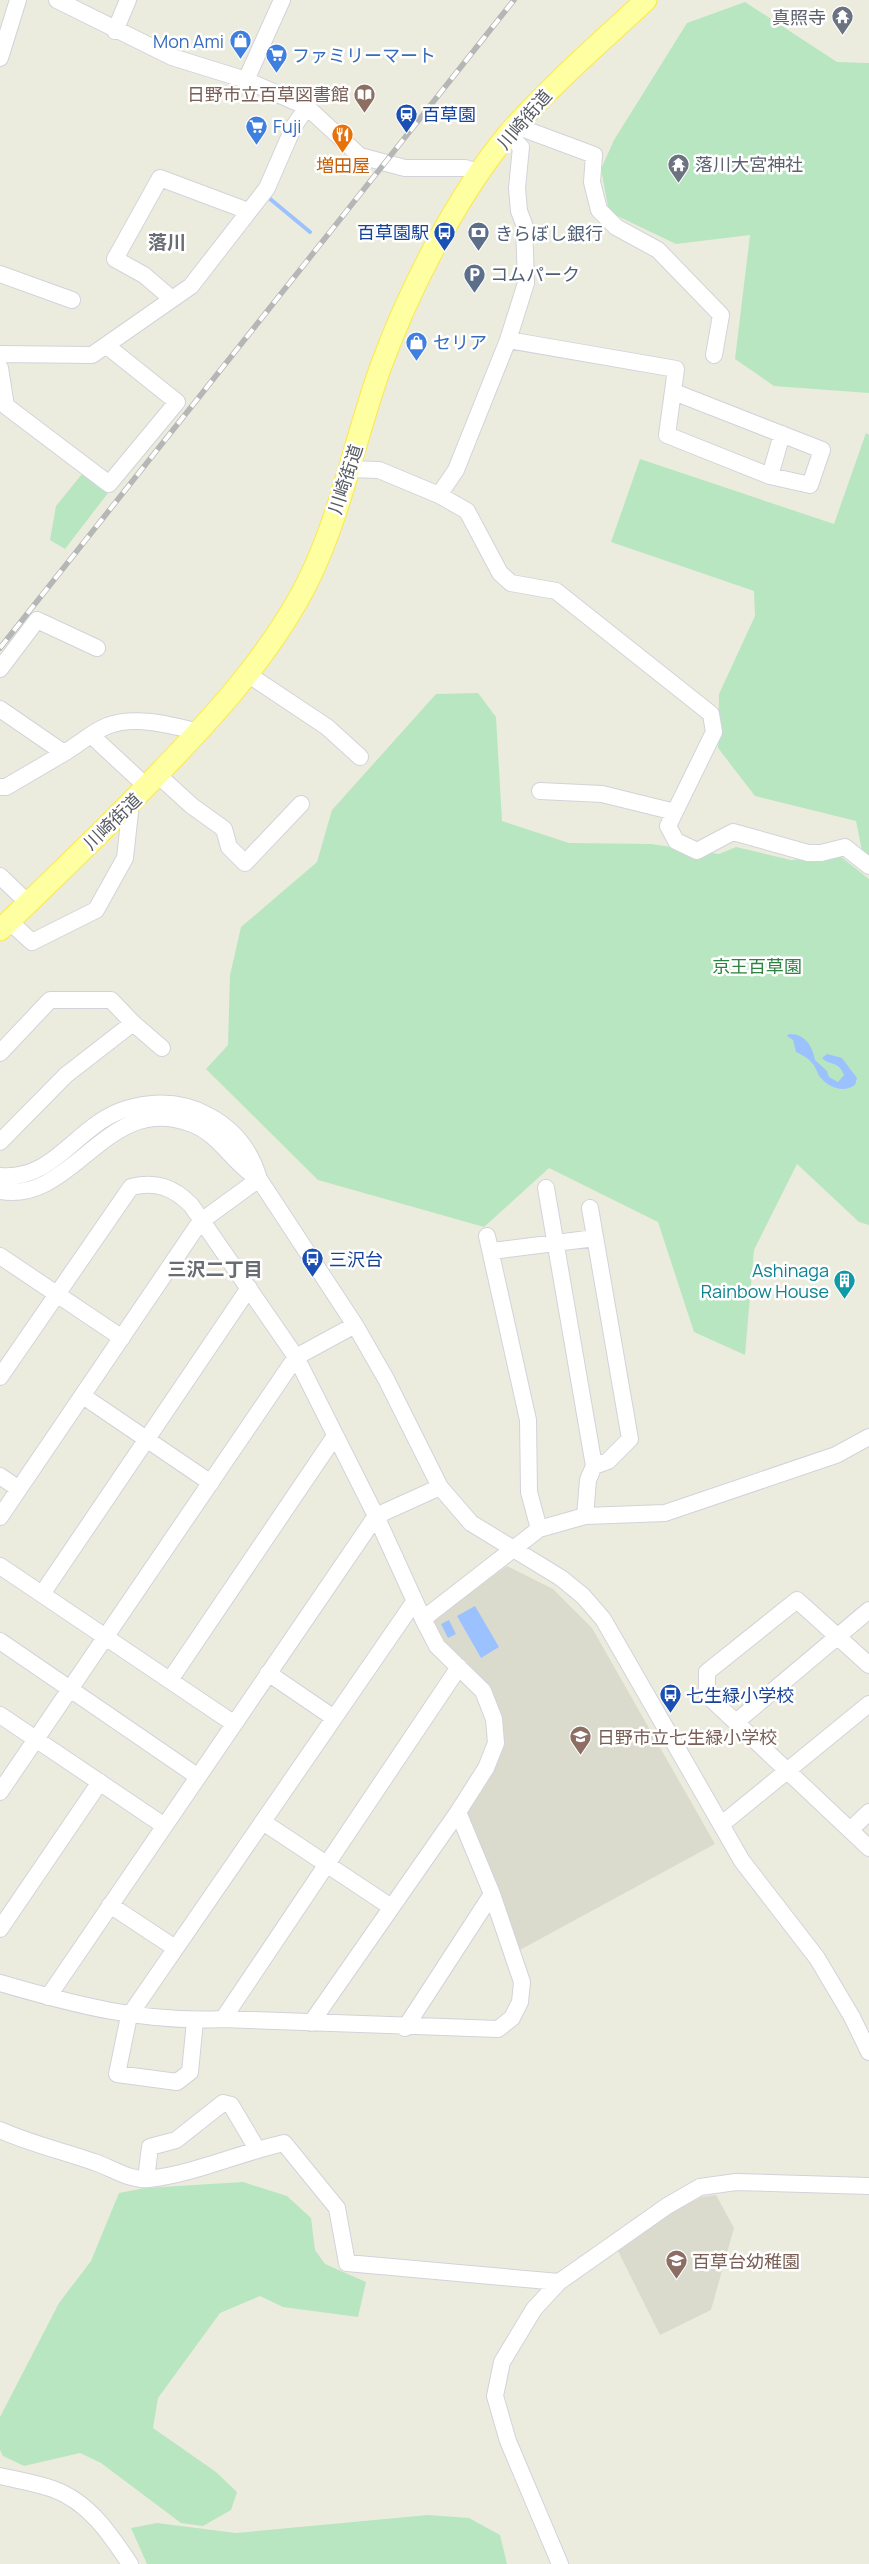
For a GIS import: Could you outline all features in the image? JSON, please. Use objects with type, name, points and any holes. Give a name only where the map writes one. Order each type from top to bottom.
[{"type":"main road","name":"川崎街道","points":[[5,925],[153,781],[249,675],[282,627],[318,558],[382,365],[411,297],[454,216],[481,173],[512,130],[554,86],[646,0]]},
{"type":"street","points":[[0,58],[18,0]]},
{"type":"street","points":[[57,0],[115,31],[172,57],[246,80],[307,107],[360,156],[405,168],[465,168],[481,173]]},
{"type":"street","points":[[115,31],[128,0]]},
{"type":"street","points":[[246,80],[282,0]]},
{"type":"street","points":[[0,354],[92,355],[191,286],[267,188],[294,126],[307,107]]},
{"type":"street","points":[[439,495],[456,470],[508,340],[526,284],[524,224],[518,211],[517,188],[521,147],[512,130]]},
{"type":"street","points":[[512,130],[594,155],[592,182],[599,210],[616,226],[658,250],[721,315],[714,355]]},
{"type":"street","points":[[172,298],[144,274],[115,259],[160,178],[248,211]]},
{"type":"street","points":[[0,274],[72,300]]},
{"type":"street","points":[[508,340],[676,369],[667,435],[770,476],[810,485],[822,450],[674,392]]},
{"type":"street","points":[[0,368],[6,406],[109,484],[177,402],[107,346]]},
{"type":"street","points":[[770,476],[782,434]]},
{"type":"street","points":[[348,469],[379,470],[439,495],[467,511],[500,573],[511,583],[556,591],[711,714],[714,732],[668,826],[676,841],[697,851],[733,832],[808,853],[821,853],[845,847],[869,866]]},
{"type":"street","points":[[0,669],[37,620],[97,648]]},
{"type":"street","points":[[249,675],[327,727],[360,757]]},
{"type":"street","points":[[0,709],[64,753]]},
{"type":"street","points":[[0,787],[6,787],[108,726],[137,722],[163,722],[199,732]]},
{"type":"street","points":[[92,736],[153,781],[224,829],[229,847],[244,862],[301,804]]},
{"type":"street","points":[[540,790],[602,794],[675,812]]},
{"type":"street","points":[[5,925],[32,942],[96,910],[125,858],[130,803]]},
{"type":"street","points":[[0,876],[28,903]]},
{"type":"street","points":[[0,1053],[50,1000],[111,1000],[132,1023],[162,1048]]},
{"type":"street","points":[[0,1142],[66,1075],[132,1023]]},
{"type":"street","points":[[0,1176],[30,1174],[47,1165],[95,1125],[119,1111],[149,1104],[172,1104],[198,1110],[220,1122],[232,1132],[253,1160],[258,1179],[356,1325],[440,1487],[471,1524],[561,1578],[583,1596],[602,1619],[742,1861],[817,1958],[852,2017],[869,2052]]},
{"type":"street","points":[[0,1191],[32,1189],[53,1180],[106,1136],[126,1124],[148,1118],[168,1118],[191,1123],[211,1134],[225,1147],[243,1170],[258,1179]]},
{"type":"street","points":[[0,1517],[200,1222],[258,1179]]},
{"type":"street","points":[[0,1377],[130,1186],[146,1183],[162,1185],[179,1194],[191,1205],[200,1222],[249,1288],[296,1357],[376,1516],[414,1602],[437,1646],[483,1691],[494,1719],[496,1743],[486,1768],[458,1812],[311,2023]]},
{"type":"street","points":[[546,1188],[594,1466],[588,1480],[585,1516]]},
{"type":"street","points":[[590,1208],[630,1439],[608,1461],[594,1466]]},
{"type":"street","points":[[539,1529],[529,1492],[528,1420],[490,1244],[556,1242],[595,1238]]},
{"type":"street","points":[[0,1256],[122,1338]]},
{"type":"street","points":[[42,1594],[249,1288]]},
{"type":"street","points":[[0,1792],[296,1357],[356,1325]]},
{"type":"street","points":[[83,1396],[210,1483]]},
{"type":"street","points":[[170,1680],[335,1436]]},
{"type":"street","points":[[423,1619],[514,1551],[539,1529],[585,1516],[665,1514],[836,1455],[869,1437]]},
{"type":"street","points":[[0,1476],[19,1489]]},
{"type":"street","points":[[48,1997],[163,1825],[376,1516],[440,1487]]},
{"type":"street","points":[[0,1566],[233,1723]]},
{"type":"street","points":[[869,1665],[797,1600],[707,1672],[707,1694],[869,1848]]},
{"type":"street","points":[[195,2020],[190,2072],[177,2082],[117,2074],[129,2016],[414,1602]]},
{"type":"street","points":[[736,1722],[869,1610]]},
{"type":"street","points":[[0,1641],[197,1776]]},
{"type":"street","points":[[223,2019],[459,1667]]},
{"type":"street","points":[[268,1673],[334,1718]]},
{"type":"street","points":[[722,1824],[869,1704]]},
{"type":"street","points":[[0,1715],[163,1825]]},
{"type":"street","points":[[0,1929],[100,1782]]},
{"type":"street","points":[[0,1983],[48,1997],[129,2016],[405,2028],[498,2029],[512,2018],[520,2002],[522,1982],[492,1894],[458,1812]]},
{"type":"street","points":[[850,1830],[869,1812]]},
{"type":"street","points":[[263,1822],[391,1908]]},
{"type":"street","points":[[405,2028],[492,1894]]},
{"type":"street","points":[[110,1905],[175,1948]]},
{"type":"street","points":[[146,2179],[150,2146],[176,2140],[224,2103],[231,2105],[257,2149]]},
{"type":"street","points":[[0,2130],[26,2142],[93,2161],[134,2177],[146,2179],[181,2172],[257,2149],[284,2143],[337,2208],[347,2263],[559,2282]]},
{"type":"street","points":[[560,2564],[508,2441],[495,2396],[498,2376],[507,2351],[534,2309],[559,2282],[668,2206],[700,2187],[736,2182],[869,2186]]},
{"type":"street","points":[[0,2476],[52,2489],[74,2500],[109,2533],[130,2564]]},
{"type":"shaded area","name":"日野市立七生緑小学校","points":[[507,1566],[553,1589],[592,1628],[715,1844],[518,1951],[466,1814],[500,1716],[442,1642],[432,1624],[436,1615]]},
{"type":"shaded area","name":"百草台幼稚園","points":[[716,2195],[734,2228],[711,2310],[660,2335],[618,2251],[669,2214],[701,2197]]},
{"type":"green space","points":[[745,2],[837,62],[869,63],[869,393],[774,386],[735,359],[750,235],[676,244],[609,212],[601,169],[614,140],[687,23]]},
{"type":"green space","points":[[866,433],[869,435],[869,866],[865,866],[856,821],[755,796],[718,748],[719,694],[755,616],[754,591],[611,542],[640,459],[834,524]]},
{"type":"green space","points":[[82,474],[108,493],[65,549],[50,540],[56,506]]},
{"type":"green space","name":"京王百草園","points":[[478,693],[496,717],[502,821],[569,843],[651,844],[719,854],[736,847],[791,860],[840,856],[869,879],[869,1225],[859,1222],[797,1164],[754,1250],[745,1355],[694,1332],[658,1222],[549,1168],[484,1227],[318,1180],[206,1069],[228,1045],[230,975],[241,927],[317,862],[332,810],[436,694]]},
{"type":"green space","points":[[243,2182],[287,2196],[311,2218],[315,2250],[325,2264],[366,2282],[358,2317],[283,2307],[260,2296],[220,2313],[158,2398],[153,2428],[216,2472],[237,2492],[231,2510],[203,2526],[181,2523],[101,2463],[80,2453],[24,2466],[3,2456],[0,2450],[0,2417],[59,2303],[91,2261],[119,2193],[145,2188]]},
{"type":"green space","points":[[428,2515],[469,2518],[500,2535],[507,2564],[147,2564],[131,2528],[157,2523],[236,2533]]},
{"type":"water","points":[[794,1034],[807,1041],[815,1060],[827,1071],[829,1077],[838,1082],[844,1075],[842,1070],[837,1065],[822,1058],[827,1054],[842,1058],[857,1078],[855,1085],[841,1089],[828,1084],[820,1077],[815,1066],[810,1061],[796,1052],[793,1040],[787,1036]]},
{"type":"water","points":[[475,1606],[499,1647],[481,1658],[457,1616]]},
{"type":"water","points":[[449,1620],[456,1634],[448,1638],[441,1624]]},
{"type":"waterway","points":[[269,198],[310,232]]},
{"type":"railway","points":[[0,648],[514,0]]},
{"type":"place","name":"真照寺","points":[[842,36]]},
{"type":"place","name":"Mon Ami","points":[[240,60]]},
{"type":"place","name":"ファミリーマート","points":[[276,74]]},
{"type":"place","name":"日野市立百草図書館","points":[[365,113]]},
{"type":"place","name":"百草園","points":[[406,133]]},
{"type":"place","name":"Fuji","points":[[257,145]]},
{"type":"place","name":"増田屋","points":[[343,154]]},
{"type":"place","name":"落川大宮神社","points":[[679,183]]},
{"type":"place","name":"百草園駅","points":[[445,251]]},
{"type":"place","name":"きらぼし銀行","points":[[479,252]]},
{"type":"place","name":"コムパーク","points":[[474,293]]},
{"type":"place","name":"セリア","points":[[417,361]]},
{"type":"place","name":"三沢台","points":[[313,1278]]},
{"type":"place","name":"Ashinaga Rainbow House","points":[[845,1299]]},
{"type":"place","name":"七生緑小学校","points":[[670,1714]]},
{"type":"place","name":"日野市立七生緑小学校","points":[[581,1756]]},
{"type":"place","name":"百草台幼稚園","points":[[676,2280]]},
{"type":"district","name":"落川","points":[[167,242]]},
{"type":"district","name":"三沢二丁目","points":[[215,1269]]}]
